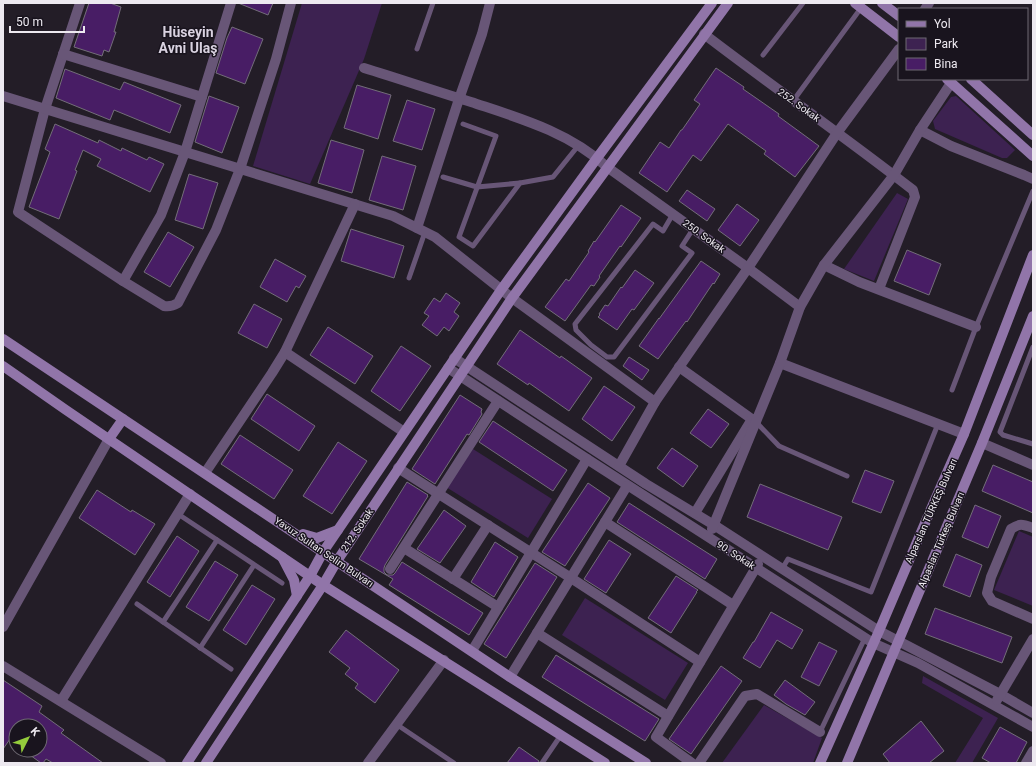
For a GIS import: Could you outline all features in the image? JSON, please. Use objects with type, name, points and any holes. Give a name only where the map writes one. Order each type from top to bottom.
[{"type":"main road","points":[[187,763],[310,576],[323,552],[454,358],[501,290],[712,3]]},
{"type":"main road","name":"212. Sokak","points":[[206,763],[398,468],[512,298],[728,3]]},
{"type":"main road","points":[[882,3],[898,15]]},
{"type":"main road","points":[[858,5],[898,36]]},
{"type":"main road","points":[[972,80],[1033,135]]},
{"type":"main road","points":[[949,81],[1033,156]]},
{"type":"main road","name":"Alparslan TÜRKEŞ Bulvarı","points":[[820,763],[869,641],[878,631],[930,508],[964,434],[1033,255]]},
{"type":"main road","name":"Alpaslan Türkeş Bulvarı","points":[[847,763],[982,443],[1033,316]]},
{"type":"main road","name":"Yavuz Sultan Selim Bulvarı","points":[[3,339],[510,677],[646,763]]},
{"type":"main road","points":[[3,366],[310,576],[444,660],[601,762]]},
{"type":"main road","points":[[110,439],[123,419]]},
{"type":"main road","points":[[292,532],[317,538],[338,530]]},
{"type":"main road","points":[[282,557],[294,580],[297,596]]},
{"type":"street","points":[[80,3],[45,109],[18,212],[164,306],[173,306],[178,303],[216,230],[240,169],[276,58],[291,3]]},
{"type":"street","points":[[123,281],[161,215],[185,152],[231,3]]},
{"type":"street","points":[[421,230],[459,98],[482,34],[490,3]]},
{"type":"street","name":"252. Sokak","points":[[704,34],[912,190],[915,197],[879,289]]},
{"type":"street","points":[[619,466],[655,402],[748,268],[837,133],[898,50]]},
{"type":"street","points":[[63,54],[202,97]]},
{"type":"street","name":"250. Sokak","points":[[364,68],[459,98],[547,129],[565,137],[597,158],[607,167],[800,307]]},
{"type":"street","points":[[708,538],[754,421],[780,363],[800,307],[824,265],[894,176],[949,81]]},
{"type":"street","points":[[3,96],[393,216],[435,237],[501,290],[655,402]]},
{"type":"street","points":[[920,130],[952,146],[1033,179]]},
{"type":"street","points":[[205,473],[285,352],[355,204]]},
{"type":"street","points":[[824,265],[859,282],[976,327]]},
{"type":"street","points":[[285,352],[404,432]]},
{"type":"street","name":"90. Sokak","points":[[454,358],[619,466],[714,525],[878,631],[1000,694],[1033,713]]},
{"type":"street","points":[[780,363],[964,434]]},
{"type":"street","points":[[679,367],[754,421]]},
{"type":"street","name":"90. Sokak","points":[[448,368],[627,486],[869,641],[918,663],[1033,727]]},
{"type":"street","points":[[390,569],[498,401]]},
{"type":"street","points":[[695,514],[754,421]]},
{"type":"street","points":[[3,627],[110,439]]},
{"type":"street","points":[[982,443],[1033,465]]},
{"type":"street","points":[[472,651],[587,459]]},
{"type":"street","points":[[398,468],[700,662]]},
{"type":"street","points":[[510,677],[627,486]]},
{"type":"street","points":[[61,701],[190,494]]},
{"type":"street","points":[[605,522],[733,605]]},
{"type":"street","points":[[1033,528],[1022,524],[1017,525],[1011,530],[991,577],[987,594],[992,601],[1033,619]]},
{"type":"street","points":[[453,579],[488,525]]},
{"type":"street","points":[[404,548],[498,607]]},
{"type":"street","points":[[692,763],[656,737],[762,556]]},
{"type":"street","points":[[537,633],[668,716]]},
{"type":"street","points":[[994,705],[1033,641]]},
{"type":"street","points":[[368,763],[444,660]]},
{"type":"street","points":[[3,666],[161,763]]},
{"type":"street","points":[[699,763],[746,696],[757,694],[820,732]]},
{"type":"street","points":[[1026,763],[1033,751]]},
{"type":"lane","points":[[417,49],[433,3]]},
{"type":"lane","points":[[764,55],[803,3]]},
{"type":"lane","points":[[793,101],[858,5]]},
{"type":"lane","points":[[464,124],[496,136],[459,237],[473,246],[520,183]]},
{"type":"lane","points":[[444,177],[477,187],[520,183],[553,177],[578,146]]},
{"type":"lane","points":[[952,390],[976,327],[1033,191]]},
{"type":"lane","points":[[673,214],[663,231],[653,224],[575,324],[576,330],[607,357],[614,357],[692,253],[682,246],[694,229]]},
{"type":"lane","points":[[409,278],[421,230]]},
{"type":"lane","points":[[1033,347],[1000,432],[1003,435],[1033,444]]},
{"type":"lane","points":[[754,421],[779,446],[847,476]]},
{"type":"lane","points":[[782,569],[788,559],[871,592],[938,424]]},
{"type":"lane","points":[[178,514],[282,583]]},
{"type":"lane","points":[[163,622],[217,540]]},
{"type":"lane","points":[[200,648],[254,565]]},
{"type":"lane","points":[[137,604],[231,669]]},
{"type":"lane","points":[[820,732],[869,641]]},
{"type":"lane","points":[[396,724],[454,763]]},
{"type":"lane","points":[[542,763],[560,735]]},
{"type":"green space","points":[[302,3],[382,3],[364,59],[310,184],[253,166]]},
{"type":"green space","points":[[956,96],[1015,150],[1007,158],[1002,158],[935,129],[933,121],[951,97]]},
{"type":"green space","points":[[897,193],[908,199],[874,281],[844,269]]},
{"type":"green space","points":[[473,449],[552,499],[528,538],[446,487]]},
{"type":"green space","points":[[1019,531],[1033,537],[1033,606],[994,590]]},
{"type":"green space","points":[[585,598],[688,663],[665,700],[562,635]]},
{"type":"green space","points":[[923,676],[998,718],[972,763],[955,763],[983,718],[922,683]]},
{"type":"green space","points":[[764,705],[822,738],[813,763],[722,763]]},
{"type":"building","points":[[89,3],[110,3],[121,7],[114,32],[116,32],[109,52],[104,50],[102,56],[74,47]]},
{"type":"building","points":[[238,3],[273,3],[268,15]]},
{"type":"building","points":[[232,27],[263,39],[245,84],[216,73]]},
{"type":"building","points":[[716,68],[744,87],[743,89],[779,114],[778,116],[819,146],[795,177],[764,154],[766,151],[728,124],[701,161],[693,155],[667,192],[639,173],[660,142],[669,148],[700,104],[694,100]]},
{"type":"building","points":[[65,69],[120,90],[124,82],[181,105],[170,133],[114,110],[110,120],[56,98]]},
{"type":"building","points":[[357,85],[391,95],[378,139],[344,128]]},
{"type":"building","points":[[209,96],[239,107],[222,153],[195,142]]},
{"type":"building","points":[[407,100],[435,109],[422,150],[393,141]]},
{"type":"building","points":[[55,124],[98,143],[99,140],[121,151],[122,148],[147,160],[149,157],[164,164],[150,192],[97,166],[101,159],[83,150],[75,170],[77,171],[59,219],[29,207],[50,152],[45,149]]},
{"type":"building","points":[[331,140],[364,150],[352,193],[318,183]]},
{"type":"building","points":[[382,156],[416,166],[403,210],[369,200]]},
{"type":"building","points":[[189,174],[218,183],[203,229],[175,220]]},
{"type":"building","points":[[687,190],[715,209],[707,221],[679,201]]},
{"type":"building","points":[[737,204],[759,220],[740,246],[718,230]]},
{"type":"building","points":[[621,205],[641,218],[599,276],[600,277],[594,286],[591,285],[565,321],[545,307],[566,279],[569,281],[589,252],[588,251],[594,241],[595,242]]},
{"type":"building","points":[[351,229],[404,246],[394,278],[341,261]]},
{"type":"building","points":[[168,232],[194,247],[170,287],[144,272]]},
{"type":"building","points":[[907,250],[941,264],[929,295],[894,281]]},
{"type":"building","points":[[275,259],[306,276],[299,288],[296,286],[287,302],[260,287]]},
{"type":"building","points":[[701,261],[720,274],[687,322],[686,321],[658,359],[639,346]]},
{"type":"building","points":[[635,270],[654,283],[634,310],[632,309],[617,330],[598,317],[605,305],[608,306]]},
{"type":"building","points":[[446,293],[460,303],[454,312],[459,316],[449,331],[444,327],[437,336],[422,325],[429,316],[424,313],[434,298],[440,302]]},
{"type":"building","points":[[254,304],[282,319],[267,348],[238,333]]},
{"type":"building","points":[[328,327],[373,356],[355,384],[310,355]]},
{"type":"building","points":[[520,330],[592,378],[569,411],[529,383],[528,385],[497,364]]},
{"type":"building","points":[[401,346],[431,366],[400,411],[371,391]]},
{"type":"building","points":[[629,357],[649,370],[642,380],[623,366]]},
{"type":"building","points":[[604,386],[635,407],[612,441],[582,419]]},
{"type":"building","points":[[267,394],[315,426],[299,451],[251,419]]},
{"type":"building","points":[[460,395],[482,409],[482,414],[469,435],[467,434],[435,484],[412,469]]},
{"type":"building","points":[[708,409],[729,424],[711,448],[690,433]]},
{"type":"building","points":[[493,421],[567,470],[553,491],[479,442]]},
{"type":"building","points":[[240,435],[293,470],[274,499],[221,464]]},
{"type":"building","points":[[338,442],[367,461],[332,514],[303,496]]},
{"type":"building","points":[[672,448],[698,466],[683,487],[657,468]]},
{"type":"building","points":[[993,465],[1033,482],[1033,513],[982,491]]},
{"type":"building","points":[[865,470],[894,481],[881,513],[852,502]]},
{"type":"building","points":[[407,482],[428,496],[385,565],[384,572],[387,575],[393,575],[402,562],[483,613],[469,635],[389,585],[393,579],[359,559]]},
{"type":"building","points":[[588,483],[610,498],[565,566],[542,552]]},
{"type":"building","points":[[760,484],[842,517],[828,550],[747,517]]},
{"type":"building","points":[[97,490],[131,512],[132,510],[155,524],[135,555],[79,518]]},
{"type":"building","points":[[629,503],[717,559],[705,579],[617,522]]},
{"type":"building","points":[[975,505],[1001,516],[988,548],[962,537]]},
{"type":"building","points":[[444,510],[466,526],[440,563],[417,549]]},
{"type":"building","points":[[177,536],[199,551],[170,597],[147,582]]},
{"type":"building","points":[[609,540],[631,554],[606,593],[584,579]]},
{"type":"building","points":[[495,542],[518,557],[494,597],[471,582]]},
{"type":"building","points":[[956,554],[982,565],[970,597],[943,586]]},
{"type":"building","points":[[215,561],[238,575],[209,621],[186,607]]},
{"type":"building","points":[[535,563],[557,577],[506,658],[484,644]]},
{"type":"building","points":[[676,576],[698,590],[671,633],[648,618]]},
{"type":"building","points":[[252,585],[275,599],[246,645],[223,630]]},
{"type":"building","points":[[935,608],[1012,637],[1002,663],[925,634]]},
{"type":"building","points":[[771,612],[803,630],[792,649],[777,640],[760,668],[743,658]]},
{"type":"building","points":[[346,630],[399,670],[375,703],[355,688],[358,684],[345,674],[350,668],[329,652]]},
{"type":"building","points":[[819,642],[837,651],[819,686],[801,677]]},
{"type":"building","points":[[556,655],[659,719],[645,741],[542,677]]},
{"type":"building","points":[[721,666],[742,681],[691,754],[669,739]]},
{"type":"building","points":[[3,680],[42,706],[39,712],[47,718],[8,718],[8,742],[3,749]]},
{"type":"building","points":[[785,680],[815,702],[805,715],[774,695]]},
{"type":"building","points":[[48,718],[64,730],[61,733],[103,763],[53,763],[46,759],[43,763],[34,758],[48,758]]},
{"type":"building","points":[[921,721],[944,751],[929,763],[890,763],[883,754]]},
{"type":"building","points":[[1000,727],[1027,742],[1016,763],[991,763],[982,758]]},
{"type":"building","points":[[519,747],[539,761],[538,763],[507,763]]},
{"type":"district","name":"Hüseyin Avni Ulaş","points":[[188,40]]}]
